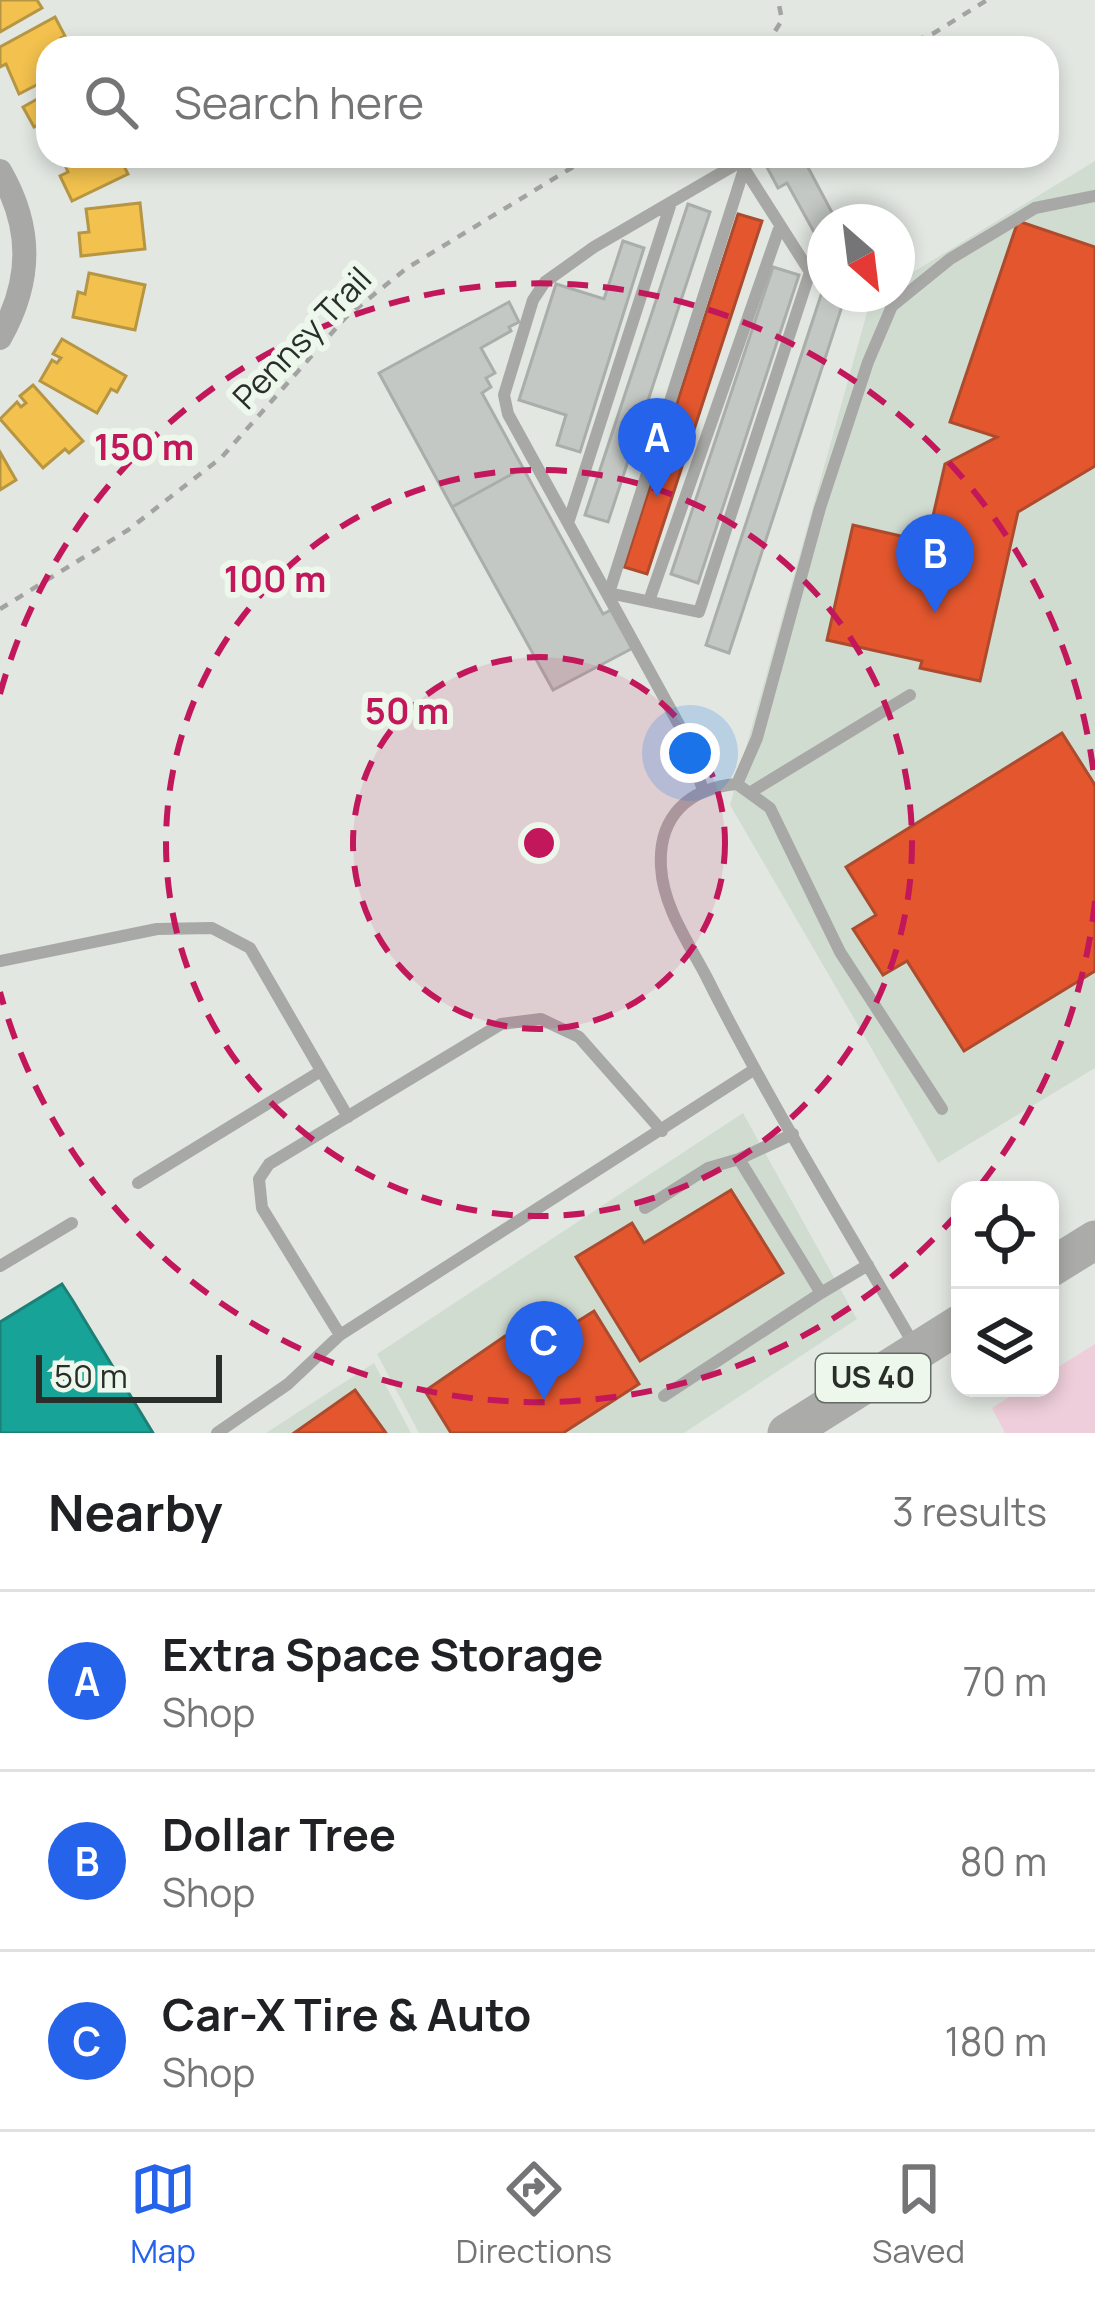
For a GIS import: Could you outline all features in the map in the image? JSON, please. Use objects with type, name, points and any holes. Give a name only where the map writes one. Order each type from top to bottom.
[{"type":"main road","points":[[1059,1262],[1095,1240]]},
{"type":"main road","name":"US 40","points":[[787,1433],[951,1330]]},
{"type":"street","points":[[0,171],[20,214],[26,249],[22,289],[0,338]]},
{"type":"lane","points":[[703,790],[683,732],[508,414],[504,395],[533,300],[545,282],[594,247],[729,168]]},
{"type":"lane","points":[[609,593],[699,612],[810,272],[744,169]]},
{"type":"lane","points":[[609,593],[744,169]]},
{"type":"lane","points":[[737,784],[757,738],[827,488],[868,362],[892,306],[950,259],[1035,208],[1095,196]]},
{"type":"lane","points":[[569,521],[671,201]]},
{"type":"lane","points":[[649,602],[781,226]]},
{"type":"lane","points":[[751,792],[910,695]]},
{"type":"lane","points":[[918,1351],[755,1069],[665,896],[661,846],[682,802],[703,790],[737,784],[770,808],[840,952],[942,1109]]},
{"type":"lane","points":[[0,961],[157,929],[212,928],[250,948],[348,1117]]},
{"type":"lane","points":[[340,1335],[262,1208],[259,1179],[269,1164],[501,1024],[541,1018],[579,1037],[662,1131]]},
{"type":"lane","points":[[217,1433],[288,1384],[340,1335],[755,1069]]},
{"type":"lane","points":[[138,1184],[321,1071]]},
{"type":"lane","points":[[645,1208],[708,1168],[793,1134]]},
{"type":"lane","points":[[739,1159],[821,1293]]},
{"type":"lane","points":[[0,1266],[72,1223]]},
{"type":"lane","points":[[664,1396],[868,1265]]},
{"type":"path","points":[[772,36],[782,20],[778,0]]},
{"type":"path","points":[[927,36],[987,0]]},
{"type":"path","name":"Pennsy Trail","points":[[0,609],[128,530],[222,457],[346,317],[407,268],[571,168]]},
{"type":"shaded area","points":[[1095,161],[1095,1068],[938,1163],[730,805],[867,312],[915,312],[915,271]]},
{"type":"shaded area","points":[[743,1113],[857,1319],[684,1433],[419,1433],[377,1354]]},
{"type":"shaded area","points":[[1095,1344],[1095,1433],[1005,1433],[992,1408],[1010,1397],[1059,1397],[1059,1366]]},
{"type":"shaded area","points":[[374,1363],[411,1433],[266,1433]]},
{"type":"building: Homes","points":[[0,0],[37,0],[42,8],[0,32]]},
{"type":"building: Homes","points":[[55,17],[65,36],[36,36],[36,85],[19,94],[6,64],[0,67],[0,47]]},
{"type":"building: Homes","points":[[36,100],[36,126],[34,127],[23,107]]},
{"type":"building: Homes","points":[[66,168],[125,168],[128,174],[72,201],[60,176],[68,172]]},
{"type":"building: Homes","points":[[140,203],[145,249],[81,256],[79,233],[89,232],[86,209]]},
{"type":"building: Homes","points":[[89,273],[145,285],[135,330],[73,317],[78,292],[85,294]]},
{"type":"building: Homes","points":[[62,339],[126,376],[117,392],[111,389],[97,413],[40,381],[52,360],[57,363],[61,358],[53,354]]},
{"type":"building: Homes","points":[[33,385],[83,441],[43,468],[0,419],[17,402],[21,407],[26,403],[20,396]]},
{"type":"building: Homes","points":[[0,452],[16,480],[0,490]]},
{"type":"building: Shops","points":[[738,214],[762,221],[647,574],[624,567]]},
{"type":"building: Shops","points":[[1018,221],[1095,247],[1095,466],[1018,512],[980,681],[920,668],[922,661],[827,640],[853,525],[927,542],[945,464],[997,437],[950,422]]},
{"type":"building: Shops","points":[[1062,733],[1095,785],[1095,971],[964,1051],[907,961],[883,975],[853,929],[876,915],[846,867]]},
{"type":"building: Shops","points":[[731,1190],[783,1273],[640,1361],[576,1257],[632,1223],[644,1243]]},
{"type":"building: Shops","points":[[594,1311],[639,1384],[563,1433],[451,1433],[425,1391],[505,1336],[521,1357]]},
{"type":"building: Shops","points":[[355,1390],[386,1433],[294,1433]]},
{"type":"building: Public","points":[[62,1284],[153,1433],[0,1433],[0,1322]]},
{"type":"building: Other","points":[[767,168],[808,168],[827,204],[807,204],[807,219],[787,183],[778,188]]},
{"type":"building: Other","points":[[688,204],[710,212],[608,522],[585,515]]},
{"type":"building: Other","points":[[623,241],[644,248],[580,452],[557,445],[566,415],[519,400],[556,284],[604,299]]},
{"type":"building: Other","points":[[773,267],[799,275],[698,583],[671,574]]},
{"type":"building: Other","points":[[509,302],[519,322],[481,348],[495,373],[486,378],[491,387],[482,393],[523,468],[452,507],[379,373]]},
{"type":"building: Other","points":[[815,312],[840,312],[729,653],[706,645]]},
{"type":"building: Other","points":[[523,468],[603,614],[611,610],[633,648],[553,690],[452,507]]},
{"type":"place","name":"Extra Space Storage","points":[[657,497]]},
{"type":"place","name":"Dollar Tree","points":[[935,613]]},
{"type":"place","name":"Car-X Tire & Auto","points":[[544,1400]]}]
